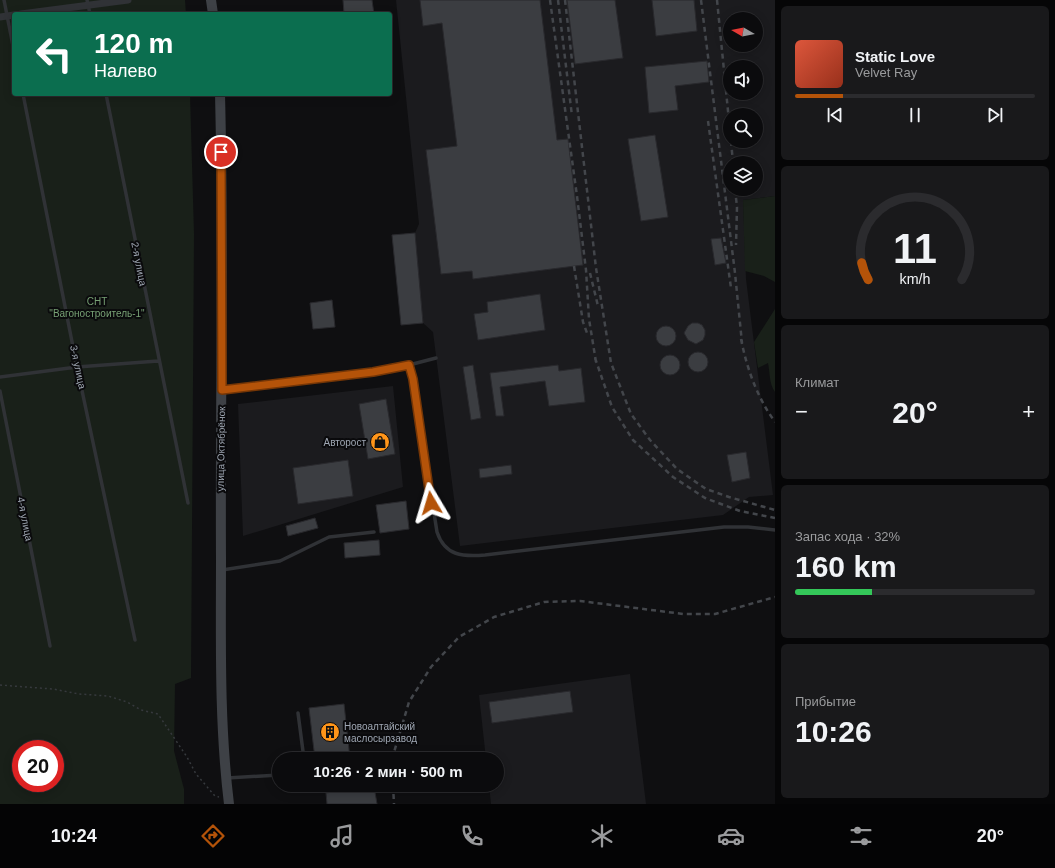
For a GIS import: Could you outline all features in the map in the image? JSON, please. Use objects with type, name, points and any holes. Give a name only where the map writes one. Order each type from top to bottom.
[{"type":"street","points":[[33,12],[87,3],[128,0]]},
{"type":"street","points":[[211,0],[212,12]]},
{"type":"street","name":"улица Октябрёнок","points":[[220,96],[222,710],[229,802]]},
{"type":"lane","points":[[4,0],[12,40]]},
{"type":"lane","name":"3-я улица","points":[[23,96],[77,367],[136,640]]},
{"type":"lane","name":"2-я улица","points":[[106,96],[158,360],[188,503]]},
{"type":"lane","points":[[222,390],[373,372],[436,358]]},
{"type":"lane","points":[[0,377],[77,367],[158,360]]},
{"type":"lane","points":[[409,365],[413,379],[428,471],[433,518],[439,539],[451,552],[465,556],[474,556],[724,527],[748,527],[775,530]]},
{"type":"lane","name":"4-я улица","points":[[0,392],[50,646]]},
{"type":"lane","points":[[221,570],[280,561],[329,537],[374,532]]},
{"type":"lane","points":[[298,714],[303,752]]},
{"type":"lane","points":[[226,778],[272,775]]},
{"type":"path","points":[[0,685],[53,689],[80,694],[108,696],[127,702],[141,710],[158,714],[188,757],[196,774],[216,796],[229,802]]},
{"type":"shaded area","points":[[396,0],[775,0],[775,196],[743,200],[746,279],[773,495],[749,497],[723,515],[460,546],[433,332],[423,323],[401,325],[392,235],[415,233],[419,224]]},
{"type":"shaded area","points":[[393,386],[403,487],[243,536],[238,404]]},
{"type":"shaded area","points":[[630,674],[646,804],[491,804],[490,792],[504,792],[504,752],[485,752],[479,695]]},
{"type":"green space","name":"СНТ \"Вагоностроитель-1\"","points":[[0,0],[185,0],[186,12],[12,12],[12,96],[190,96],[194,234],[191,678],[175,684],[174,751],[184,789],[184,804],[0,804]]},
{"type":"green space","points":[[775,196],[775,282],[764,276],[745,271],[743,200]]},
{"type":"green space","points":[[775,309],[775,392],[771,382],[768,363],[758,368],[754,342]]},
{"type":"building","points":[[343,0],[372,0],[374,12],[344,12]]},
{"type":"building","points":[[420,0],[540,0],[557,140],[568,139],[583,265],[473,279],[472,271],[441,274],[426,150],[457,146],[442,23],[423,26]]},
{"type":"building","points":[[567,0],[615,0],[623,58],[575,64]]},
{"type":"building","points":[[652,0],[694,0],[697,31],[656,36]]},
{"type":"building","points":[[707,61],[709,82],[675,86],[678,110],[649,113],[645,67]]},
{"type":"building","points":[[655,135],[668,217],[641,221],[628,139]]},
{"type":"building","points":[[415,233],[423,323],[401,325],[392,235]]},
{"type":"building","points":[[721,238],[726,263],[715,265],[711,239]]},
{"type":"building","points":[[540,294],[545,330],[478,340],[474,314],[488,312],[487,302]]},
{"type":"building","points":[[332,300],[335,327],[313,329],[310,303]]},
{"type":"building","points":[[692,323],[702,325],[705,330],[703,340],[696,344],[688,340],[684,333],[688,326]]},
{"type":"building","points":[[666,326],[673,329],[676,336],[673,343],[666,346],[659,343],[656,336],[659,329]]},
{"type":"building","points":[[698,352],[705,355],[708,362],[705,369],[698,372],[691,369],[688,362],[691,355]]},
{"type":"building","points":[[670,355],[677,358],[680,365],[677,372],[670,375],[663,372],[660,365],[663,358]]},
{"type":"building","points":[[473,365],[481,418],[471,420],[463,367]]},
{"type":"building","points":[[558,365],[559,371],[581,368],[585,402],[549,406],[545,381],[500,387],[504,416],[496,416],[490,373]]},
{"type":"building","points":[[386,399],[395,454],[368,459],[359,404]]},
{"type":"building","points":[[746,452],[750,478],[732,482],[727,455]]},
{"type":"building","points":[[348,460],[353,496],[298,504],[293,468]]},
{"type":"building","points":[[511,465],[512,474],[480,478],[479,469]]},
{"type":"building","points":[[406,501],[409,529],[380,533],[376,505]]},
{"type":"building","points":[[315,518],[318,528],[288,536],[286,526]]},
{"type":"building","points":[[379,540],[380,555],[345,558],[344,543]]},
{"type":"building","points":[[570,691],[573,712],[492,723],[489,702]]},
{"type":"building","name":"Новоалтайский маслосырзавод","points":[[344,704],[349,752],[314,752],[309,708]]},
{"type":"building","points":[[375,792],[377,804],[327,804],[326,793]]},
{"type":"railway","points":[[550,0],[577,196],[586,270],[589,319],[596,362]]},
{"type":"railway","points":[[558,0],[572,116]]},
{"type":"railway","points":[[565,0],[596,268],[611,363],[631,414],[650,440],[677,469],[706,489],[775,510]]},
{"type":"railway","points":[[701,0],[735,273],[742,343]]},
{"type":"railway","points":[[717,0],[728,108]]},
{"type":"railway","points":[[708,121],[731,288]]},
{"type":"railway","points":[[732,148],[732,156]]},
{"type":"railway","points":[[736,196],[736,245]]},
{"type":"railway","points":[[574,266],[583,322],[587,333]]},
{"type":"railway","points":[[590,273],[598,306]]},
{"type":"railway","points":[[741,339],[746,361],[758,393],[775,422]]},
{"type":"railway","points":[[595,358],[612,407],[633,440],[673,477],[705,498],[740,511],[775,518]]},
{"type":"railway","points":[[394,752],[409,702],[431,667],[459,637],[494,617],[544,602],[580,601],[683,614],[715,614],[775,597]]},
{"type":"railway","points":[[393,792],[394,804]]},
{"type":"place","name":"Авторост","points":[[380,442]]},
{"type":"place","name":"Новоалтайский маслосырзавод","points":[[330,732]]},
{"type":"route","points":[[221,152],[222,390],[373,372],[409,365],[413,379],[428,471],[431,503]]}]
